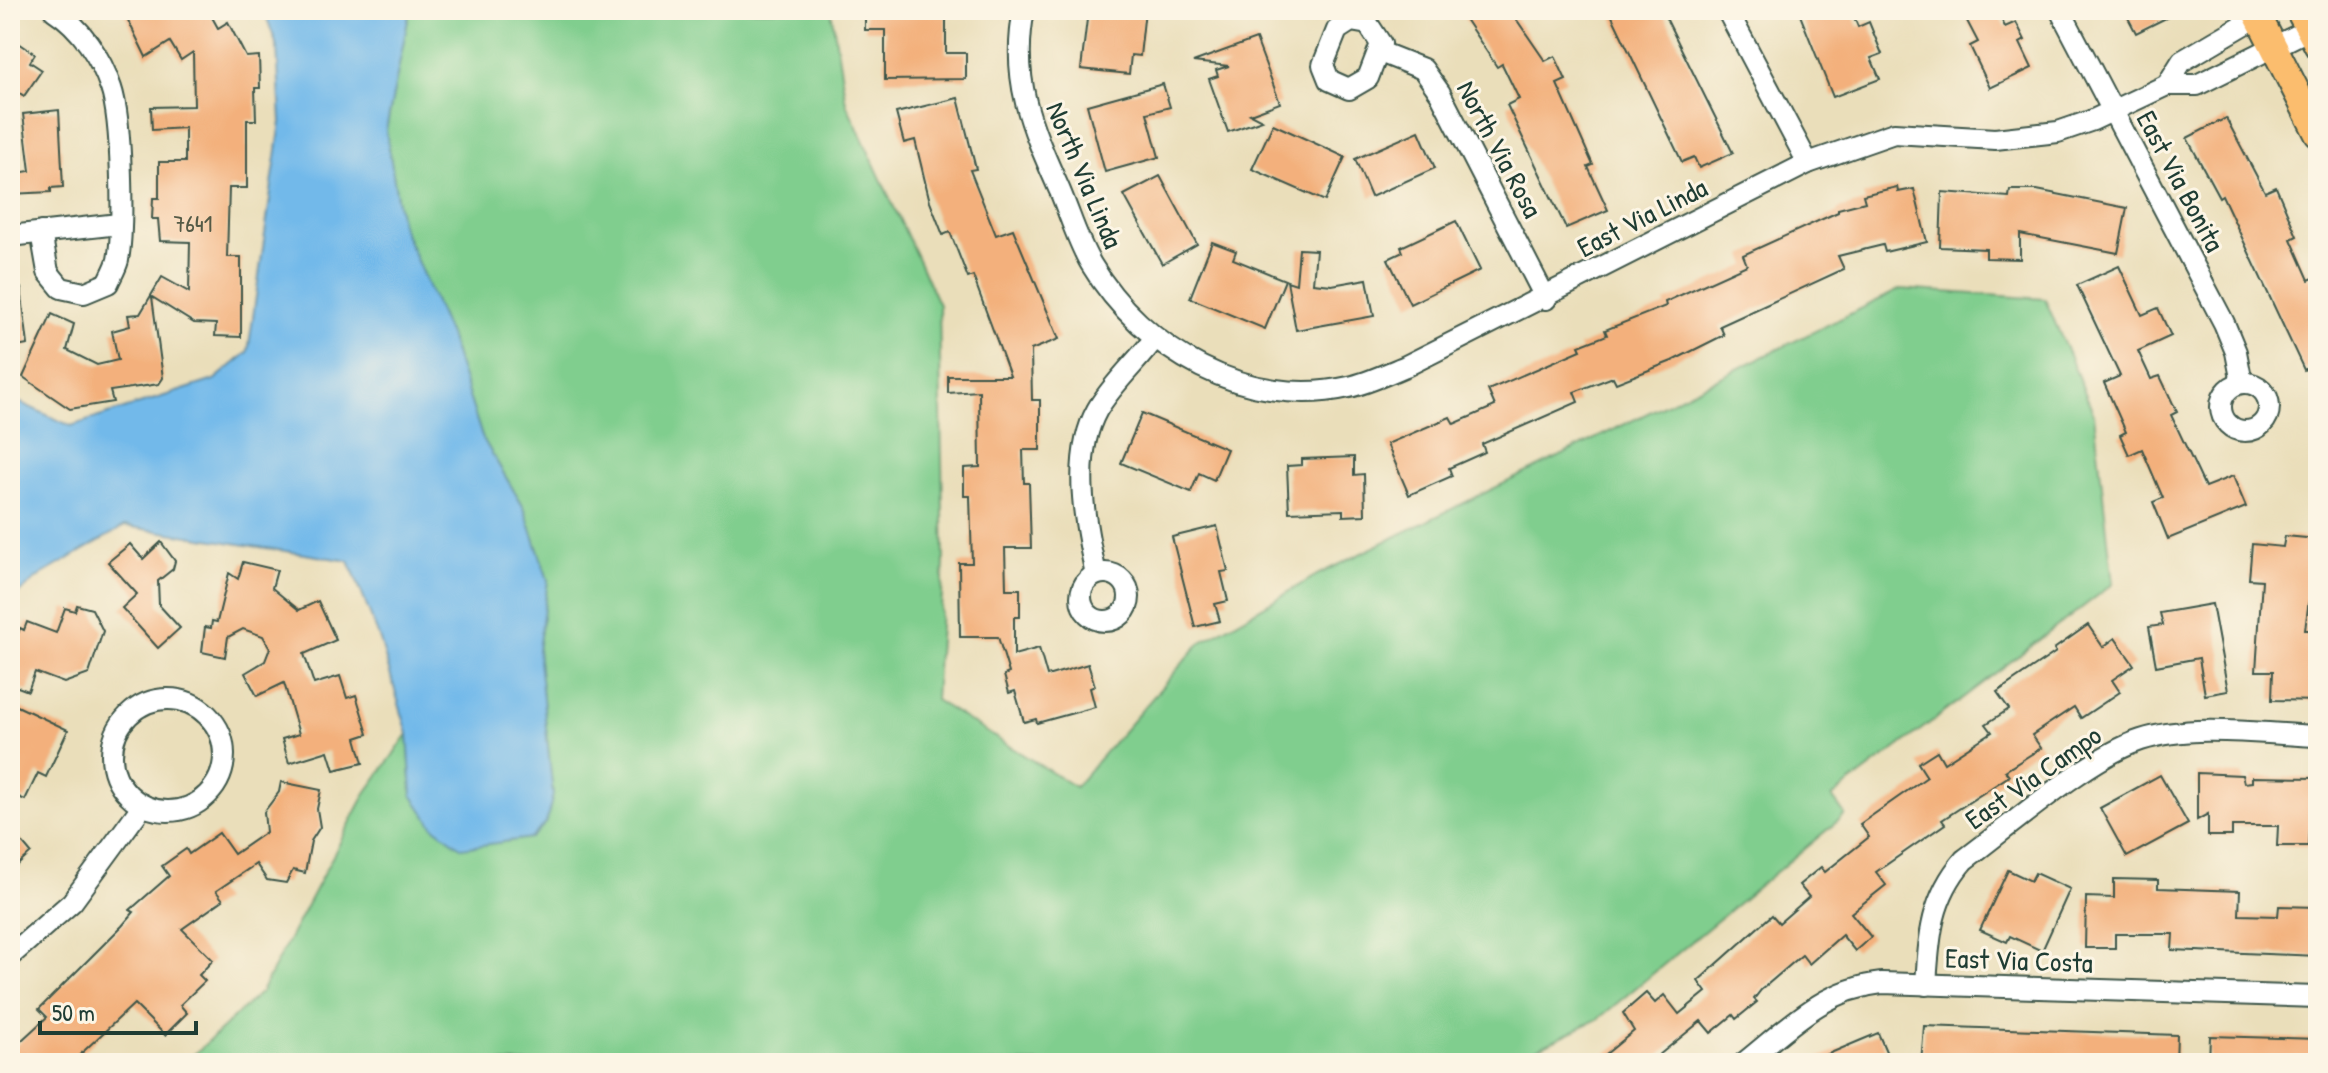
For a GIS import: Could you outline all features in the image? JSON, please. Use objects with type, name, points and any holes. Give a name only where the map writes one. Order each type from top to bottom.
[{"type":"main road","points":[[2260,12],[2318,134]]},
{"type":"street","points":[[41,232],[48,272],[61,288],[84,293],[108,283],[118,262],[119,224],[117,127],[112,90],[94,51],[65,17],[54,10]]},
{"type":"street","name":"North Via Linda","points":[[1024,10],[1018,73],[1029,121],[1090,263],[1126,314],[1155,338]]},
{"type":"street","points":[[1727,10],[1808,163]]},
{"type":"street","name":"East Via Bonita","points":[[2060,10],[2224,323],[2236,352],[2242,383]]},
{"type":"street","name":"East Via Linda","points":[[2167,85],[2182,61],[2260,12]]},
{"type":"street","points":[[2275,49],[2311,28]]},
{"type":"street","name":"East Via Linda","points":[[1155,338],[1176,355],[1266,391],[1305,392],[1349,387],[1406,366],[1546,299],[1808,163],[1894,133],[2027,137],[2058,132],[2112,112],[2167,85],[2197,85],[2275,49]]},
{"type":"street","name":"North Via Rosa","points":[[1380,52],[1423,69],[1440,93],[1546,299]]},
{"type":"street","points":[[10,236],[119,224]]},
{"type":"street","points":[[1096,574],[1083,483],[1086,442],[1096,412],[1155,338]]},
{"type":"street","points":[[160,700],[188,702],[210,718],[223,741],[225,759],[220,777],[210,793],[196,804],[169,810],[143,805],[128,794],[117,778],[112,760],[113,741],[121,724],[134,710],[160,700]]},
{"type":"street","name":"East Via Campo","points":[[1926,985],[1930,927],[1948,879],[1964,860],[2108,754],[2140,740],[2175,732],[2318,736]]},
{"type":"street","points":[[10,956],[72,902],[143,805]]},
{"type":"street","name":"East Via Costa","points":[[1744,1063],[1836,993],[1882,983],[2318,997]]},
{"type":"green space","points":[[410,10],[831,10],[846,103],[939,305],[944,564],[935,700],[1075,787],[1200,643],[1319,574],[1901,289],[2045,299],[2094,414],[2113,584],[1832,797],[1845,815],[1598,1019],[1507,1063],[185,1063],[261,992],[366,793],[408,734],[412,795],[553,795],[538,650],[548,580],[524,508],[482,437],[449,335],[401,224],[386,130]]},
{"type":"water","points":[[264,10],[410,10],[386,130],[401,224],[449,335],[482,437],[524,508],[548,580],[538,650],[553,795],[546,823],[531,838],[462,848],[434,827],[412,795],[408,734],[380,640],[349,561],[125,526],[41,575],[10,600],[10,398],[71,426],[214,380],[248,352],[281,122],[277,46]]},
{"type":"building","points":[[123,10],[208,10],[218,28],[228,22],[246,57],[259,56],[260,88],[255,88],[256,120],[247,120],[247,188],[229,188],[227,257],[241,257],[241,337],[215,336],[216,324],[194,323],[152,297],[163,378],[159,384],[110,391],[113,402],[70,409],[23,377],[52,314],[74,324],[67,350],[97,365],[118,360],[112,331],[130,326],[128,315],[140,314],[162,277],[189,292],[190,242],[160,241],[158,219],[152,219],[153,198],[159,198],[159,162],[185,162],[185,128],[152,130],[151,107],[194,106],[193,52],[181,60],[170,42],[146,57]]},
{"type":"building","points":[[865,10],[946,14],[946,53],[966,53],[966,79],[885,80],[885,30],[865,30]]},
{"type":"building","points":[[1145,10],[1140,56],[1131,55],[1129,74],[1081,69],[1088,11]]},
{"type":"building","points":[[1459,10],[1510,10],[1545,61],[1555,56],[1566,80],[1557,84],[1593,165],[1588,167],[1608,210],[1566,228],[1507,105],[1519,99],[1502,64],[1497,67]]},
{"type":"building","points":[[1609,10],[1662,10],[1733,153],[1699,168],[1694,157],[1682,162]]},
{"type":"building","points":[[1798,10],[1851,10],[1858,27],[1869,22],[1882,54],[1871,58],[1880,79],[1833,97]]},
{"type":"building","points":[[1990,10],[1997,10],[2005,27],[2016,22],[2025,40],[2020,43],[2032,68],[1990,88],[1970,46],[1978,42],[1967,21]]},
{"type":"building","points":[[2124,10],[2182,10],[2136,33]]},
{"type":"building","points":[[10,37],[35,54],[30,62],[42,70],[24,96],[10,86]]},
{"type":"building","points":[[1256,39],[1280,103],[1250,114],[1262,120],[1228,132],[1209,79],[1218,76],[1216,70],[1229,66],[1193,62]]},
{"type":"building","points":[[1163,84],[1170,107],[1147,113],[1159,157],[1105,172],[1087,105]]},
{"type":"building","points":[[958,98],[976,169],[970,170],[996,235],[1013,229],[1059,339],[1031,350],[1032,400],[1040,400],[1040,450],[1023,450],[1024,483],[1029,483],[1031,548],[1005,548],[1006,589],[1020,589],[1020,617],[1014,617],[1014,655],[1039,648],[1047,676],[1088,664],[1095,686],[1090,688],[1095,707],[1037,723],[1036,719],[1024,722],[1015,691],[1009,693],[1004,675],[1009,673],[998,637],[960,637],[959,563],[972,563],[970,496],[964,496],[964,468],[980,467],[979,391],[948,393],[948,376],[1010,376],[973,276],[968,278],[950,232],[943,235],[930,202],[915,140],[904,143],[896,113]]},
{"type":"building","points":[[59,110],[63,187],[51,188],[51,192],[10,194],[10,174],[30,171],[23,114]]},
{"type":"building","points":[[2226,118],[2265,192],[2276,187],[2297,236],[2291,239],[2309,280],[2318,276],[2318,363],[2304,370],[2222,195],[2219,197],[2187,138]]},
{"type":"building","points":[[1273,124],[1345,157],[1325,201],[1252,169]]},
{"type":"building","points":[[1419,131],[1435,168],[1371,197],[1355,159]]},
{"type":"building","points":[[1160,176],[1197,244],[1162,264],[1124,195]]},
{"type":"building","points":[[1897,187],[1898,192],[1914,189],[1927,242],[1885,252],[1883,245],[1838,256],[1844,269],[1720,326],[1724,335],[1672,361],[1616,383],[1613,377],[1574,392],[1578,402],[1482,444],[1485,452],[1449,468],[1452,476],[1409,495],[1387,444],[1450,417],[1454,424],[1495,406],[1488,390],[1581,350],[1579,346],[1607,335],[1605,330],[1666,306],[1665,302],[1747,265],[1743,255],[1838,212],[1838,209],[1865,202],[1863,195]]},
{"type":"building","points":[[2010,190],[2037,190],[2127,208],[2118,253],[2020,234],[2020,259],[1986,258],[1986,249],[1940,247],[1942,192],[2009,197]]},
{"type":"building","points":[[1456,221],[1480,270],[1410,304],[1388,259],[1403,252],[1401,247]]},
{"type":"building","points":[[1212,242],[1236,251],[1233,259],[1285,280],[1265,329],[1190,298]]},
{"type":"building","points":[[1299,249],[1316,250],[1313,283],[1332,285],[1367,279],[1374,316],[1296,330],[1287,281],[1296,284]]},
{"type":"building","points":[[2119,266],[2142,315],[2158,308],[2171,336],[2138,351],[2151,379],[2160,376],[2177,412],[2171,415],[2205,487],[2233,476],[2246,507],[2168,539],[2153,502],[2163,498],[2142,449],[2129,455],[2120,435],[2126,432],[2104,383],[2120,376],[2077,285]]},
{"type":"building","points":[[10,288],[21,288],[28,345],[10,348]]},
{"type":"building","points":[[1142,413],[1227,449],[1214,480],[1199,473],[1191,492],[1121,463]]},
{"type":"building","points":[[1354,457],[1354,475],[1364,474],[1365,515],[1343,516],[1343,510],[1289,512],[1287,466],[1302,465],[1302,459]]},
{"type":"building","points":[[1217,526],[1228,571],[1221,572],[1228,601],[1215,604],[1220,621],[1195,627],[1172,537]]},
{"type":"building","points":[[2285,536],[2317,539],[2305,630],[2310,630],[2309,671],[2318,671],[2318,701],[2272,700],[2273,671],[2256,671],[2262,580],[2249,579],[2252,544],[2283,547]]},
{"type":"building","points":[[161,542],[175,561],[173,569],[158,581],[159,605],[180,628],[158,648],[122,608],[137,594],[108,562],[130,544],[143,559]]},
{"type":"building","points":[[243,562],[277,570],[272,588],[299,610],[318,601],[336,640],[304,654],[314,684],[340,676],[347,698],[356,695],[368,734],[356,738],[363,763],[334,770],[328,751],[289,763],[282,739],[299,734],[284,683],[257,696],[245,673],[265,661],[270,648],[263,636],[243,629],[228,637],[225,657],[202,652],[205,627],[211,628],[212,621],[217,622],[229,573],[238,579]]},
{"type":"building","points":[[2212,604],[2228,691],[2205,695],[2199,658],[2156,666],[2149,627],[2163,625],[2160,613]]},
{"type":"building","points":[[77,605],[92,609],[103,631],[89,674],[64,683],[35,672],[28,691],[10,684],[10,655],[20,628],[24,630],[27,622],[56,633],[65,608],[75,611]]},
{"type":"building","points":[[2088,625],[2103,647],[2115,638],[2134,665],[2112,680],[2120,692],[2081,718],[2074,707],[2032,735],[2041,748],[2005,771],[2009,776],[1942,820],[1945,824],[1876,872],[1886,885],[1851,913],[1871,937],[1855,951],[1842,935],[1809,964],[1802,955],[1761,990],[1754,999],[1757,1002],[1736,1019],[1733,1015],[1711,1033],[1701,1021],[1659,1055],[1666,1063],[1595,1063],[1634,1031],[1623,1013],[1646,993],[1655,1003],[1664,995],[1679,1014],[1706,992],[1698,981],[1772,915],[1779,923],[1809,897],[1799,885],[1821,867],[1825,872],[1869,837],[1860,824],[1927,777],[1918,763],[1937,751],[1944,763],[1992,732],[1986,724],[2009,709],[1997,692],[2056,652],[2054,649]]},
{"type":"building","points":[[15,705],[68,730],[46,777],[38,773],[25,800],[10,793],[10,716]]},
{"type":"building","points":[[2197,773],[2242,775],[2244,783],[2252,782],[2252,777],[2318,778],[2318,828],[2309,828],[2308,846],[2277,846],[2278,826],[2232,826],[2232,836],[2208,836],[2208,814],[2197,820]]},
{"type":"building","points":[[2160,775],[2188,824],[2127,857],[2100,808]]},
{"type":"building","points":[[281,782],[321,790],[317,809],[320,827],[311,841],[305,873],[293,870],[286,883],[267,880],[256,864],[216,891],[223,900],[182,929],[213,960],[199,975],[205,981],[180,1005],[187,1013],[165,1035],[134,1004],[71,1063],[10,1063],[10,1051],[47,1017],[39,1009],[122,926],[134,912],[130,910],[169,876],[162,866],[186,849],[189,854],[219,833],[234,854],[266,832],[264,812],[279,792]]},
{"type":"building","points":[[10,828],[31,853],[10,872]]},
{"type":"building","points":[[2008,870],[2031,881],[2035,873],[2070,889],[2042,951],[2010,936],[2007,942],[1980,930]]},
{"type":"building","points":[[2114,879],[2158,880],[2158,888],[2240,891],[2239,915],[2278,916],[2279,906],[2318,907],[2318,956],[2172,950],[2173,934],[2115,934],[2115,948],[2085,948],[2086,897],[2114,898]]},
{"type":"building","points":[[1924,1026],[2177,1035],[2176,1063],[1921,1063]]},
{"type":"building","points":[[1878,1033],[1891,1063],[1807,1063],[1859,1041]]},
{"type":"building","points":[[2210,1036],[2318,1039],[2318,1063],[2209,1063]]}]
